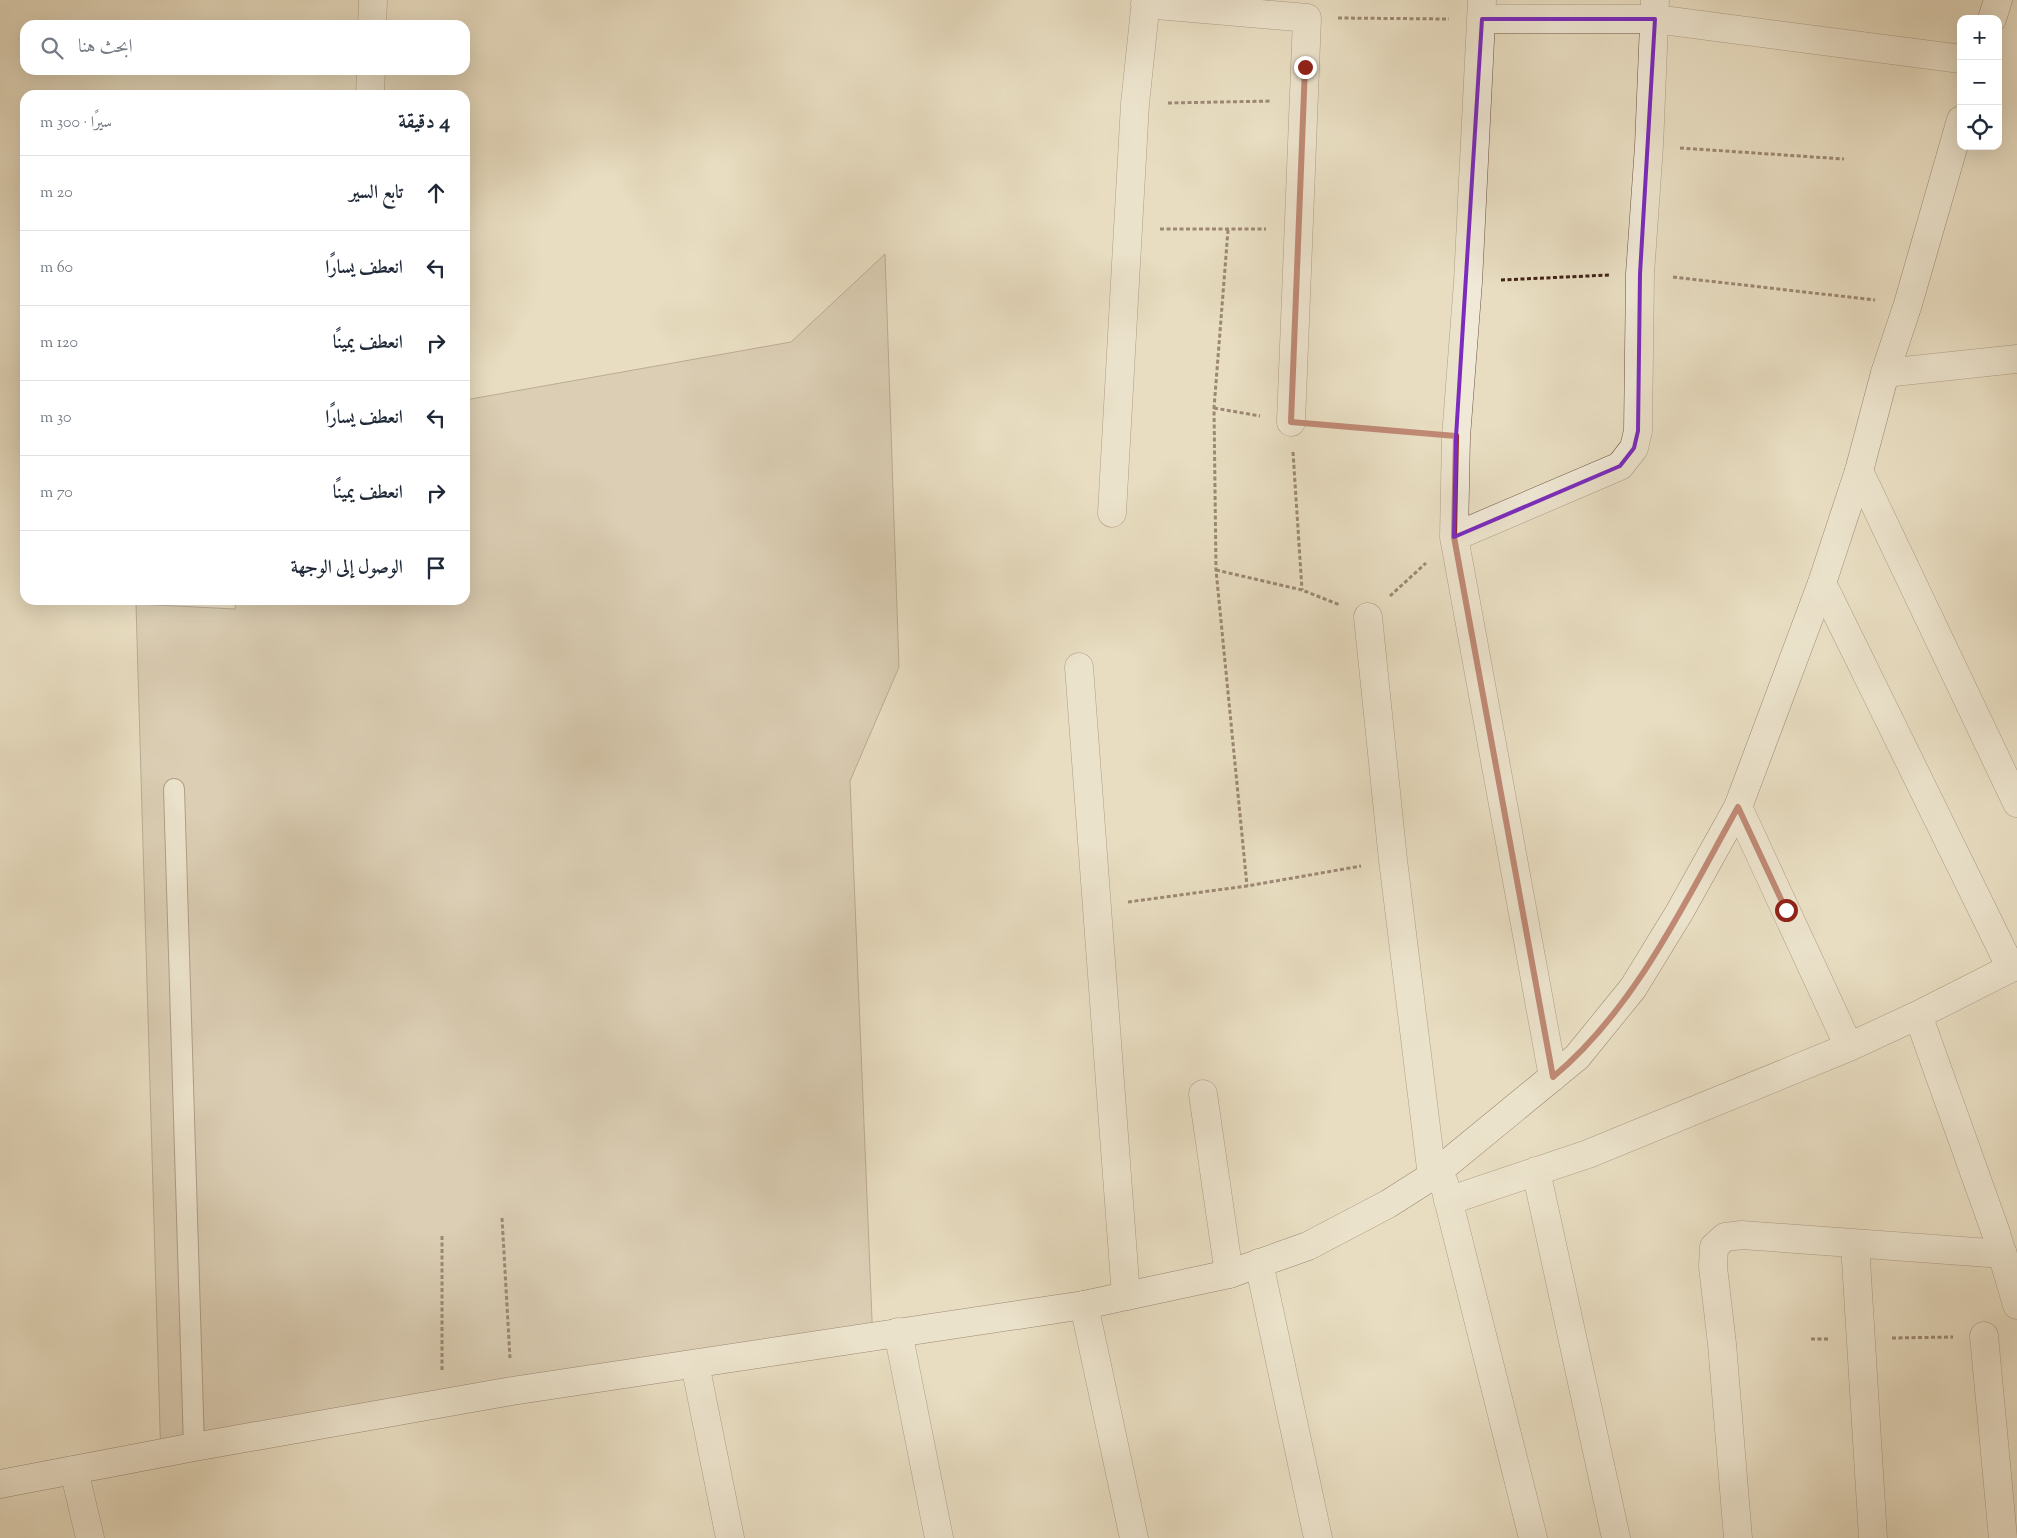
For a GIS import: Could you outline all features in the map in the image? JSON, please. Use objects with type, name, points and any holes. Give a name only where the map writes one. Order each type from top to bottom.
[{"type":"street","points":[[372,20],[373,0]]},
{"type":"street","points":[[1993,15],[1998,0]]},
{"type":"street","points":[[1112,513],[1135,104],[1146,2],[1307,18],[1291,422]]},
{"type":"street","points":[[1454,537],[1620,466],[1634,448],[1638,431],[1640,274],[1649,146],[1655,9]]},
{"type":"street","points":[[1553,1077],[1454,537],[1456,436],[1468,282],[1482,10],[1655,9],[1957,58]]},
{"type":"street","points":[[370,90],[371,75]]},
{"type":"street","points":[[0,1484],[194,1447],[512,1391],[1084,1304],[1229,1274],[1308,1246],[1388,1204],[1436,1173],[1577,1057],[1633,988],[1679,913],[1738,807],[1822,583],[1859,471],[1885,373],[1908,304],[1957,134]]},
{"type":"street","points":[[1885,373],[2017,359]]},
{"type":"street","points":[[1859,471],[2017,803]]},
{"type":"street","points":[[1448,1201],[1588,1154],[1849,1047],[2014,967],[1822,583]]},
{"type":"street","points":[[1368,617],[1393,860],[1436,1173],[1448,1201],[1533,1538]]},
{"type":"street","points":[[1079,667],[1126,1296]]},
{"type":"street","points":[[1738,807],[1849,1047]]},
{"type":"street","points":[[1918,1015],[2002,1254],[2017,1305]]},
{"type":"street","points":[[1203,1094],[1229,1274]]},
{"type":"street","points":[[1536,1171],[1616,1538]]},
{"type":"street","points":[[1738,1538],[1722,1344],[1713,1267],[1714,1247],[1725,1237],[1742,1236],[2002,1254]]},
{"type":"street","points":[[1854,1244],[1873,1538]]},
{"type":"street","points":[[1259,1263],[1318,1538]]},
{"type":"street","points":[[1084,1304],[1134,1538]]},
{"type":"street","points":[[898,1332],[939,1538]]},
{"type":"street","points":[[1984,1336],[2002,1538]]},
{"type":"street","points":[[695,1364],[730,1538]]},
{"type":"street","points":[[74,1470],[90,1538]]},
{"type":"lane","points":[[174,789],[194,1447]]},
{"type":"path","points":[[1307,18],[1482,10]]},
{"type":"path","points":[[1135,104],[1304,100]]},
{"type":"path","points":[[1649,146],[1844,159]]},
{"type":"path","points":[[1129,229],[1228,230],[1214,408],[1216,570],[1247,886]]},
{"type":"path","points":[[1468,282],[1640,274],[1908,304]]},
{"type":"path","points":[[1214,408],[1291,422],[1456,436]]},
{"type":"path","points":[[1291,422],[1302,590]]},
{"type":"path","points":[[1216,570],[1302,590],[1368,617],[1454,537]]},
{"type":"path","points":[[1098,906],[1247,886],[1393,860]]},
{"type":"path","points":[[502,1218],[512,1391]]},
{"type":"path","points":[[442,1236],[442,1403]]},
{"type":"path","points":[[1860,1338],[1984,1336]]},
{"type":"highlighted area","points":[[1482,19],[1655,19],[1640,274],[1638,431],[1634,448],[1620,466],[1454,537],[1456,437]]},
{"type":"shaded area","points":[[885,254],[899,667],[850,781],[873,1344],[161,1463],[136,605],[235,609],[235,605],[470,605],[470,399],[791,342]]},
{"type":"route","points":[[1305,67],[1291,422],[1456,436],[1454,537],[1553,1077],[1577,1057],[1633,988],[1679,913],[1738,807],[1786,910]]}]
